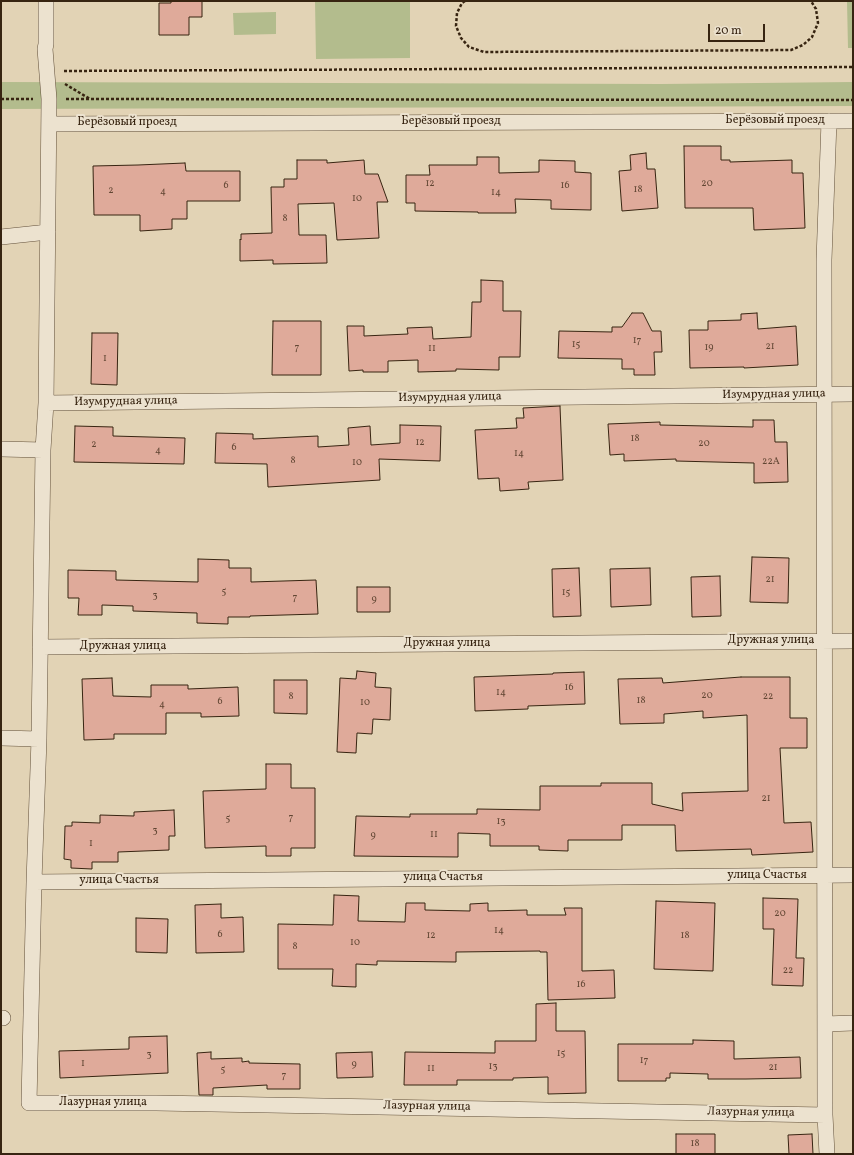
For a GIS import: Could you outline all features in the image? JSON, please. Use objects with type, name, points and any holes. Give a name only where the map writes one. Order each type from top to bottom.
[{"type":"street","points":[[34,882],[39,739],[43,450],[46,403],[49,99],[46,71],[46,1]]},
{"type":"street","points":[[827,1154],[825,1115],[824,260],[828,121]]},
{"type":"street","name":"Берёзовый проезд","points":[[48,124],[853,121]]},
{"type":"street","points":[[1,237],[48,232]]},
{"type":"street","name":"Изумрудная улица","points":[[46,403],[853,394]]},
{"type":"street","points":[[1,449],[43,450]]},
{"type":"street","name":"Дружная улица","points":[[40,647],[853,641]]},
{"type":"street","points":[[1,738],[39,739]]},
{"type":"street","name":"улица Счастья","points":[[34,882],[853,875]]},
{"type":"street","name":"Лазурная улица","points":[[34,882],[29,1103],[156,1102],[825,1115]]},
{"type":"street","points":[[825,1024],[853,1023]]},
{"type":"path","points":[[465,1],[462,3],[457,14],[456,26],[461,38],[469,47],[484,52],[791,50],[803,45],[812,37],[818,23],[816,9],[811,1]]},
{"type":"path","points":[[46,71],[853,68]]},
{"type":"path","points":[[46,71],[90,100]]},
{"type":"path","points":[[1,99],[853,100]]},
{"type":"green space","points":[[315,1],[410,1],[410,58],[316,59]]},
{"type":"green space","points":[[847,1],[853,1],[853,48],[848,48]]},
{"type":"green space","points":[[276,12],[276,34],[234,35],[233,13]]},
{"type":"green space","points":[[1,82],[662,84],[853,82],[853,106],[1,109]]},
{"type":"building","points":[[171,1],[202,1],[202,17],[189,17],[189,35],[159,35],[159,3],[171,3]]},
{"type":"building","points":[[684,146],[721,146],[721,160],[730,160],[730,162],[792,160],[792,173],[803,173],[805,228],[754,230],[753,208],[685,208]]},
{"type":"building","points":[[646,153],[647,169],[655,169],[658,208],[622,211],[619,171],[631,170],[630,155]]},
{"type":"building","points":[[477,157],[499,157],[499,173],[539,172],[539,160],[575,161],[575,172],[591,173],[591,210],[551,209],[551,200],[515,199],[516,213],[415,211],[415,203],[406,203],[406,175],[430,175],[429,165],[477,165]]},
{"type":"building","points":[[297,160],[327,160],[327,163],[364,160],[365,174],[378,174],[388,202],[377,202],[379,238],[337,240],[334,203],[298,204],[299,235],[326,235],[327,263],[273,264],[273,260],[240,261],[241,234],[272,233],[271,187],[284,187],[284,179],[297,179]]},
{"type":"building","points":[[185,163],[186,171],[240,171],[240,201],[187,201],[187,219],[172,219],[172,229],[140,231],[140,215],[94,215],[93,166]]},
{"type":"building","points":[[481,280],[503,281],[503,311],[521,311],[520,357],[499,357],[499,370],[456,369],[456,371],[418,372],[418,360],[388,361],[388,372],[363,372],[363,370],[349,371],[347,326],[364,326],[364,336],[408,334],[407,328],[432,327],[433,339],[471,337],[472,302],[481,302]]},
{"type":"building","points":[[632,313],[643,313],[652,331],[661,331],[662,352],[654,352],[655,375],[634,375],[634,369],[622,369],[622,359],[558,358],[559,331],[612,332],[612,327],[622,327]]},
{"type":"building","points":[[757,313],[758,329],[796,326],[798,365],[744,368],[690,368],[689,330],[708,330],[708,321],[741,320],[741,314]]},
{"type":"building","points":[[273,321],[321,321],[321,375],[272,375]]},
{"type":"building","points":[[92,333],[118,333],[117,385],[91,384]]},
{"type":"building","points":[[560,406],[563,480],[528,482],[529,489],[500,491],[499,478],[478,479],[475,430],[517,428],[516,418],[524,418],[523,408]]},
{"type":"building","points":[[753,420],[774,420],[775,442],[787,442],[788,482],[754,483],[754,463],[676,461],[676,459],[624,461],[624,454],[610,455],[608,424],[660,422],[660,425],[753,427]]},
{"type":"building","points":[[400,425],[441,426],[440,461],[379,459],[380,480],[268,487],[267,464],[215,463],[216,433],[253,434],[253,439],[318,436],[318,447],[349,445],[348,428],[370,426],[371,445],[400,443]]},
{"type":"building","points":[[75,426],[113,427],[113,436],[185,438],[184,464],[74,462]]},
{"type":"building","points":[[752,557],[789,558],[788,603],[750,602]]},
{"type":"building","points":[[198,559],[229,560],[229,568],[251,568],[251,582],[316,580],[318,614],[228,617],[228,624],[197,623],[197,613],[133,611],[133,606],[102,605],[102,615],[78,615],[79,598],[68,598],[68,570],[116,571],[116,580],[198,582]]},
{"type":"building","points":[[579,568],[581,616],[553,617],[552,569]]},
{"type":"building","points":[[650,568],[651,605],[611,607],[610,569]]},
{"type":"building","points":[[720,576],[721,616],[692,617],[691,577]]},
{"type":"building","points":[[357,587],[390,587],[390,612],[357,612]]},
{"type":"building","points":[[357,671],[376,673],[375,687],[391,688],[390,720],[373,719],[372,734],[357,733],[356,753],[337,752],[340,678],[356,679]]},
{"type":"building","points":[[584,672],[585,704],[528,706],[528,709],[475,711],[474,677]]},
{"type":"building","points":[[741,677],[790,677],[790,718],[807,718],[807,748],[780,748],[784,823],[811,822],[813,852],[752,855],[751,849],[676,851],[675,825],[622,825],[622,840],[568,840],[568,851],[539,850],[539,846],[490,846],[490,834],[458,833],[458,857],[354,856],[356,816],[410,817],[410,814],[477,814],[477,809],[540,810],[540,786],[601,786],[601,783],[652,783],[652,804],[683,811],[682,793],[748,791],[747,715],[703,718],[703,711],[664,714],[664,723],[620,724],[618,679],[662,678],[663,683]]},
{"type":"building","points":[[112,678],[113,696],[151,697],[151,685],[188,685],[188,689],[238,687],[239,716],[201,717],[201,713],[166,713],[166,734],[114,734],[114,739],[84,740],[82,679]]},
{"type":"building","points":[[274,680],[307,680],[307,714],[274,713]]},
{"type":"building","points":[[266,764],[291,764],[291,788],[315,788],[315,848],[291,848],[291,856],[266,856],[266,846],[205,848],[203,791],[266,789]]},
{"type":"building","points":[[174,810],[175,836],[169,836],[169,850],[118,852],[118,862],[92,862],[92,869],[71,868],[71,860],[64,859],[65,826],[72,826],[72,822],[100,823],[100,815],[134,816],[134,812]]},
{"type":"building","points":[[334,895],[359,896],[358,921],[405,922],[406,903],[425,903],[425,910],[470,911],[470,904],[488,903],[488,911],[527,910],[527,915],[566,915],[564,908],[582,908],[582,971],[614,970],[615,998],[548,1000],[547,952],[540,951],[456,952],[456,962],[377,961],[377,965],[356,964],[356,987],[332,986],[333,969],[278,969],[278,924],[333,925]]},
{"type":"building","points":[[763,898],[798,899],[796,958],[804,958],[803,986],[772,985],[774,929],[763,929]]},
{"type":"building","points":[[656,901],[715,903],[713,971],[654,969]]},
{"type":"building","points":[[221,904],[221,918],[243,917],[244,952],[196,953],[195,905]]},
{"type":"building","points":[[136,918],[168,919],[167,953],[136,952]]},
{"type":"building","points":[[556,1003],[556,1031],[585,1031],[586,1093],[548,1094],[548,1077],[513,1078],[513,1080],[457,1080],[457,1085],[404,1085],[405,1052],[495,1053],[495,1041],[536,1041],[536,1004]]},
{"type":"building","points":[[167,1036],[168,1073],[60,1078],[59,1051],[129,1049],[129,1037]]},
{"type":"building","points":[[693,1040],[734,1041],[734,1059],[800,1057],[801,1078],[708,1079],[708,1074],[670,1073],[670,1078],[666,1078],[666,1081],[618,1081],[618,1044],[693,1044]]},
{"type":"building","points":[[211,1052],[211,1059],[242,1058],[242,1062],[249,1061],[249,1063],[300,1064],[300,1089],[267,1089],[267,1085],[213,1088],[213,1095],[199,1095],[197,1053]]},
{"type":"building","points":[[372,1052],[373,1077],[337,1078],[336,1053]]},
{"type":"building","points":[[676,1134],[715,1134],[715,1154],[676,1154]]},
{"type":"building","points":[[812,1134],[813,1154],[789,1154],[788,1135]]}]
